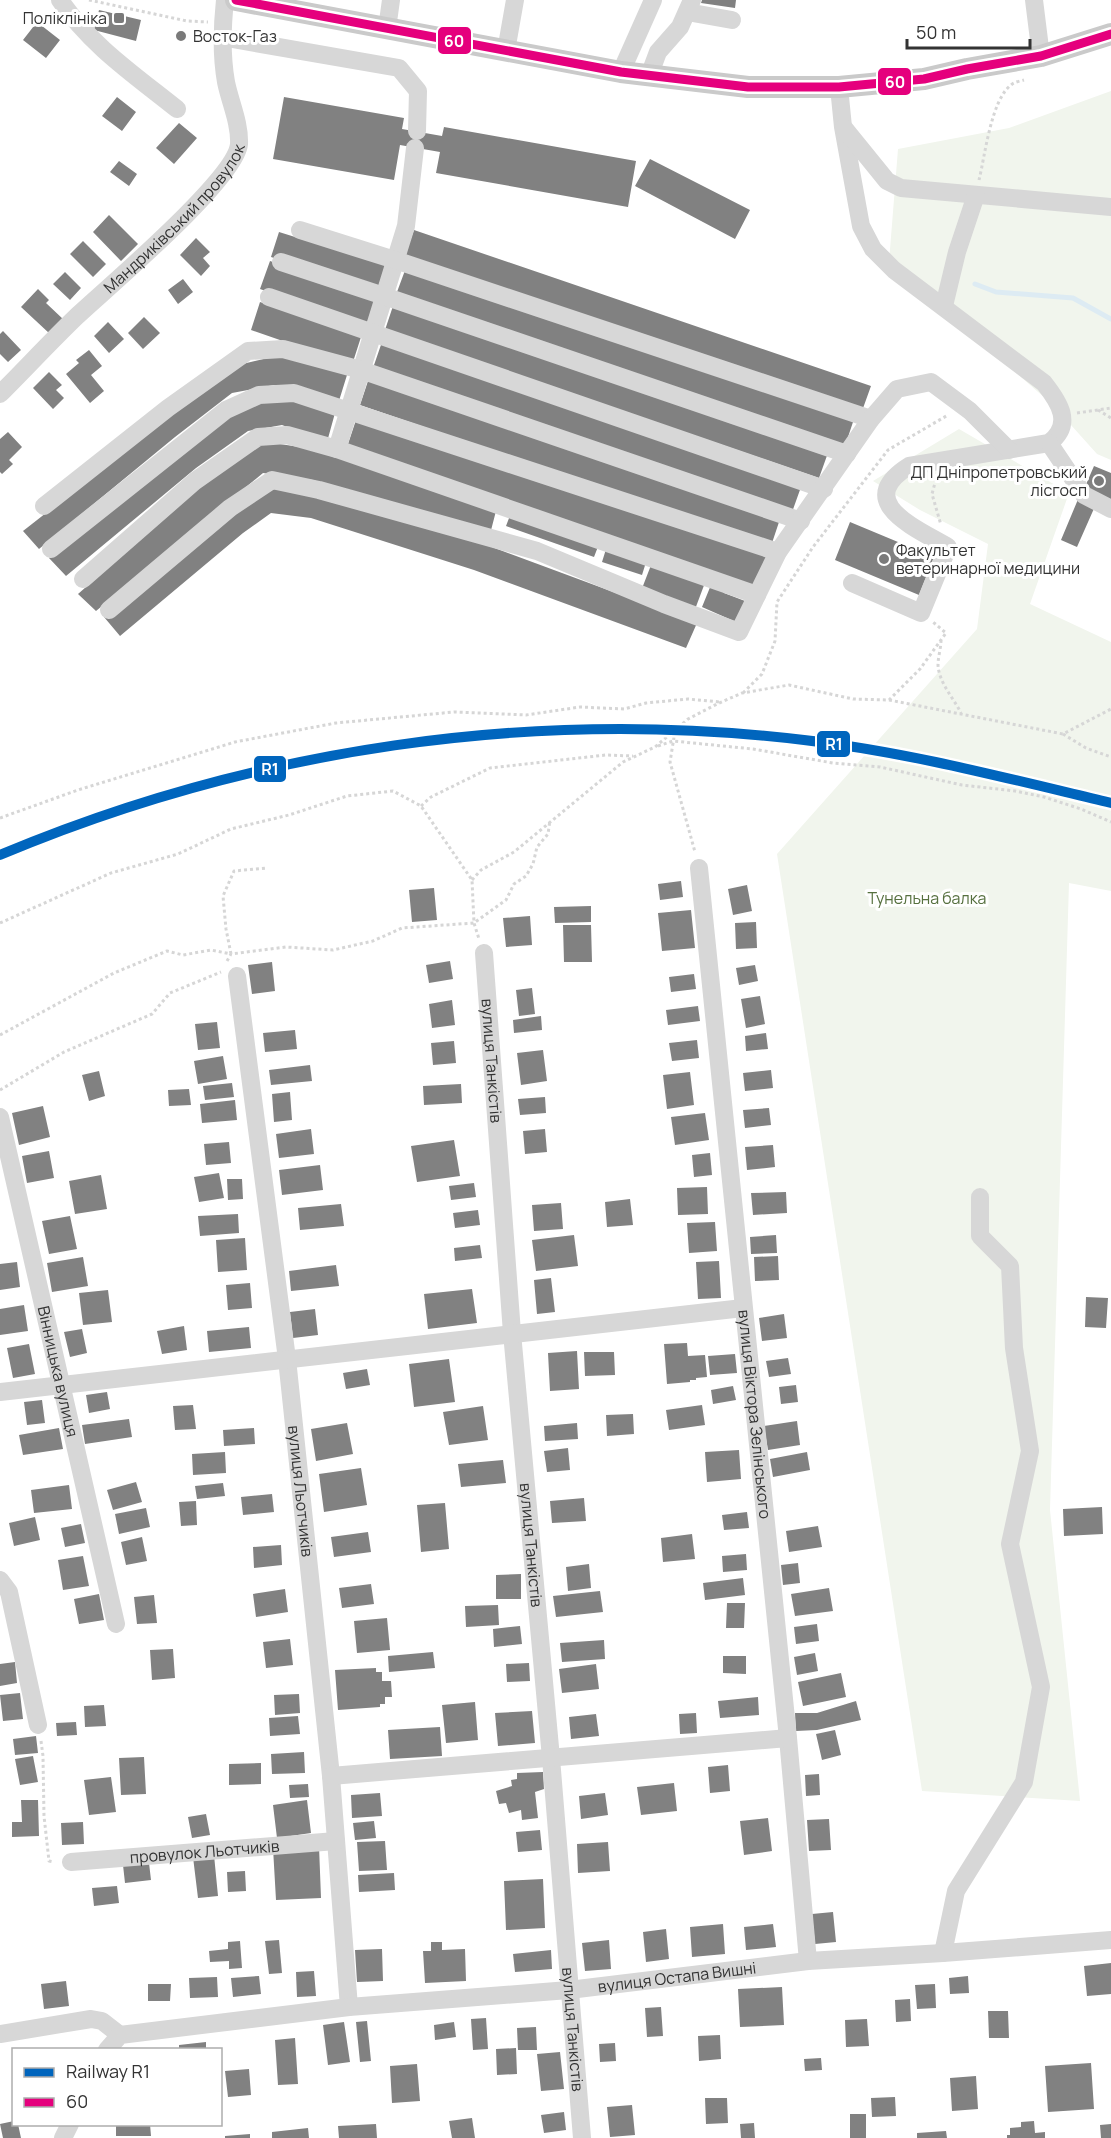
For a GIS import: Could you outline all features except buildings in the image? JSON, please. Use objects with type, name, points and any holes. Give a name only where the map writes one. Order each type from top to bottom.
[{"type":"main road","points":[[236,0],[621,72],[748,87],[839,87],[924,79],[1041,56],[1111,35]]},
{"type":"street","points":[[60,0],[100,46],[177,109]]},
{"type":"street","name":"Мандриківський провулок","points":[[0,394],[76,318],[186,216],[234,160],[239,146],[238,129],[226,83],[222,30],[225,0]]},
{"type":"street","points":[[387,28],[391,0]]},
{"type":"street","points":[[506,51],[515,0]]},
{"type":"street","points":[[621,72],[653,0]]},
{"type":"street","points":[[1034,0],[1041,56]]},
{"type":"street","points":[[649,76],[658,52],[680,27],[689,6],[732,20]]},
{"type":"street","points":[[222,30],[399,68],[418,91],[416,140],[406,225],[337,449]]},
{"type":"street","points":[[839,87],[843,127],[861,226],[873,249],[894,270],[1044,383],[1057,399],[1063,412],[1060,429],[1049,443],[909,466],[895,475],[887,486],[886,500],[890,509],[948,547],[921,613],[852,583]]},
{"type":"street","points":[[843,127],[887,181],[901,188],[1111,207]]},
{"type":"street","points":[[944,306],[957,252],[976,195]]},
{"type":"street","points":[[300,230],[871,419]]},
{"type":"street","points":[[281,262],[847,454]]},
{"type":"street","points":[[269,297],[824,489]]},
{"type":"street","points":[[44,506],[168,408],[248,351],[283,350],[361,370],[801,521]]},
{"type":"street","points":[[109,610],[230,508],[272,480],[319,490],[537,551],[664,604],[739,632],[778,552],[871,419],[897,389],[931,382],[962,406],[1009,450]]},
{"type":"street","points":[[51,549],[226,410],[259,395],[294,393],[778,552]]},
{"type":"street","points":[[83,579],[195,481],[258,437],[287,435],[337,449],[757,595]]},
{"type":"street","points":[[1049,443],[1084,495],[1111,509]]},
{"type":"street","name":"вулиця Віктора Зелінського","points":[[699,868],[788,1738],[808,1961]]},
{"type":"street","name":"вулиця Танкістів","points":[[484,953],[512,1333],[551,1758],[568,1990],[582,2138]]},
{"type":"street","name":"вулиця Льотчиків","points":[[237,976],[287,1359],[331,1776],[349,2007]]},
{"type":"street","name":"Вінницька вулиця","points":[[0,1117],[116,1624]]},
{"type":"street","points":[[944,1953],[956,1891],[1024,1782],[1041,1687],[1010,1544],[1030,1451],[1014,1348],[1010,1266],[980,1236],[980,1197]]},
{"type":"street","points":[[0,1392],[743,1308]]},
{"type":"street","points":[[0,1580],[9,1592],[39,1725]]},
{"type":"street","points":[[331,1776],[788,1738]]},
{"type":"street","name":"провулок Льотчиків","points":[[71,1862],[336,1840]]},
{"type":"street","name":"вулиця Остапа Вишні","points":[[120,2035],[349,2007],[568,1990],[808,1961],[1111,1940]]},
{"type":"street","points":[[0,2034],[91,2019],[102,2021],[120,2035],[108,2048]]},
{"type":"path","points":[[90,0],[222,30]]},
{"type":"path","points":[[976,195],[987,140],[998,103],[1011,84],[1029,79]]},
{"type":"path","points":[[742,693],[762,674],[775,641],[777,603],[844,506],[888,450],[962,406]]},
{"type":"path","points":[[1111,408],[1098,410],[1111,418]]},
{"type":"path","points":[[940,460],[932,494],[948,547]]},
{"type":"path","points":[[889,700],[920,669],[946,633],[921,613]]},
{"type":"path","points":[[941,640],[938,664],[944,687],[961,713]]},
{"type":"path","points":[[655,747],[688,719],[720,702],[742,693],[789,685],[853,699],[889,700],[1064,734],[1086,748],[1111,757]]},
{"type":"path","points":[[0,818],[78,790],[235,742],[336,723],[454,712],[526,716],[580,707],[624,709],[646,703],[688,699],[720,702]]},
{"type":"path","points":[[1064,734],[1111,709]]},
{"type":"path","points":[[675,729],[669,762],[699,868]]},
{"type":"path","points":[[472,879],[481,870],[514,852],[623,762],[673,741],[753,749],[833,763],[880,767],[962,785],[1015,791],[1044,797],[1111,822]]},
{"type":"path","points":[[421,806],[431,797],[490,768],[606,754],[637,756]]},
{"type":"path","points":[[0,923],[111,873],[178,854],[231,829],[289,815],[347,796],[393,791],[421,806],[472,879],[474,923],[484,953]]},
{"type":"path","points":[[474,923],[506,900],[514,884],[526,876],[533,864],[537,847],[548,834],[550,820]]},
{"type":"path","points":[[237,976],[226,929],[223,897],[234,871],[267,868]]},
{"type":"path","points":[[0,1035],[114,973],[167,951],[183,955],[211,950],[231,954]]},
{"type":"path","points":[[39,1725],[49,1861],[71,1862]]},
{"type":"green space","points":[[1111,91],[1111,460],[1097,454],[1053,405],[889,262],[898,149],[1009,128]]},
{"type":"green space","name":"Тунельна балка","points":[[959,429],[1069,493],[1030,604],[1111,642],[1111,891],[1069,883],[1050,1510],[1080,1801],[922,1791],[777,854],[977,629],[988,544],[920,510],[873,481]]},
{"type":"waterway","points":[[975,284],[996,292],[1073,298],[1111,319]]},
{"type":"rail line","name":"R1","points":[[0,855],[96,818],[194,788],[293,763],[394,745],[497,734],[599,729],[702,731],[843,745],[920,759],[1111,803]]},
{"type":"transit line","name":"60","points":[[236,0],[621,72],[748,87],[839,87],[924,79],[1041,56],[1111,34]]},
{"type":"place","name":"Поліклініка","points":[[119,18]]},
{"type":"place","name":"Восток-Газ","points":[[181,36]]},
{"type":"place","name":"ДП Дніпропетровський лісгосп","points":[[1099,481]]},
{"type":"place","name":"Факультет ветеринарної медицини","points":[[884,559]]}]
